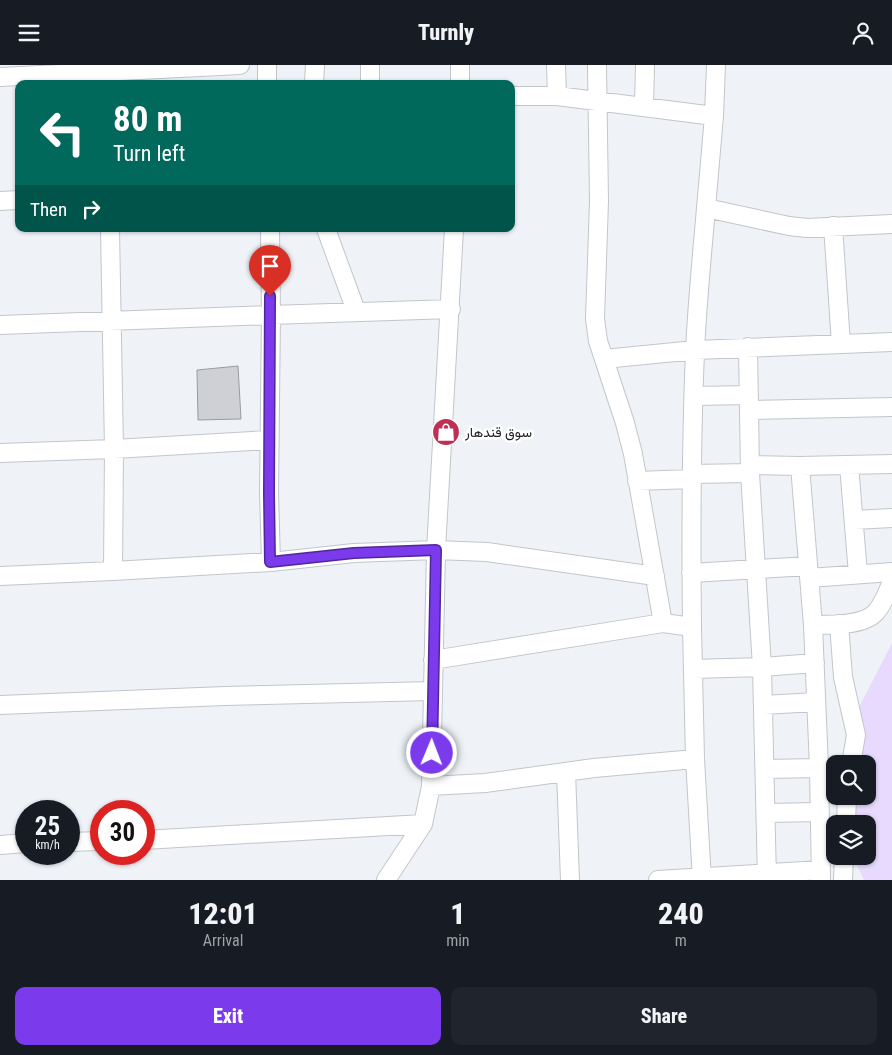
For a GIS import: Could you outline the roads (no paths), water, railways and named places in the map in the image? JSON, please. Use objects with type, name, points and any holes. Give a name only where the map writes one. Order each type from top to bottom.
[{"type":"street","points":[[0,77],[108,74],[240,65]]},
{"type":"street","points":[[267,65],[267,80]]},
{"type":"street","points":[[314,80],[315,65]]},
{"type":"street","points":[[370,65],[370,80]]},
{"type":"street","points":[[460,65],[460,80]]},
{"type":"street","points":[[556,65],[558,96]]},
{"type":"street","points":[[597,65],[599,201],[595,319],[598,341],[625,423],[633,454],[663,623]]},
{"type":"street","points":[[644,107],[645,65]]},
{"type":"street","points":[[702,879],[695,759],[691,477],[695,350],[714,116],[716,65]]},
{"type":"street","points":[[515,95],[558,96],[714,116]]},
{"type":"street","points":[[0,201],[15,200]]},
{"type":"street","points":[[706,208],[789,226],[807,228],[892,224]]},
{"type":"street","points":[[833,227],[841,344]]},
{"type":"street","points":[[110,232],[114,449],[113,571]]},
{"type":"street","points":[[270,232],[270,562]]},
{"type":"street","points":[[327,232],[356,311]]},
{"type":"street","points":[[386,880],[423,824],[432,786],[432,691],[436,550],[454,232]]},
{"type":"street","points":[[0,325],[451,309]]},
{"type":"street","points":[[604,359],[695,350],[892,342]]},
{"type":"street","points":[[748,347],[750,469],[762,667],[766,876]]},
{"type":"street","points":[[694,396],[749,403],[892,407]]},
{"type":"street","points":[[0,453],[114,449],[269,440]]},
{"type":"street","points":[[637,481],[691,477],[750,469],[892,464]]},
{"type":"street","points":[[849,465],[858,574]]},
{"type":"street","points":[[658,880],[821,875],[820,768],[815,663],[800,466]]},
{"type":"street","points":[[854,520],[892,518]]},
{"type":"street","points":[[0,576],[270,562],[354,553],[436,550],[487,552],[655,576]]},
{"type":"street","points":[[691,573],[755,570],[858,574],[892,572]]},
{"type":"street","points":[[813,625],[839,624],[864,620],[876,613],[892,581]]},
{"type":"street","points":[[433,660],[663,623],[692,627]]},
{"type":"street","points":[[839,624],[843,677],[856,735],[853,755]]},
{"type":"street","points":[[693,669],[815,663]]},
{"type":"street","points":[[0,705],[225,696],[432,691]]},
{"type":"street","points":[[763,705],[816,702]]},
{"type":"street","points":[[432,786],[485,783],[566,772],[695,759]]},
{"type":"street","points":[[765,769],[820,768]]},
{"type":"street","points":[[566,772],[570,880]]},
{"type":"street","points":[[766,813],[820,812]]},
{"type":"street","points":[[155,839],[423,824]]},
{"type":"street","points":[[0,845],[15,844]]},
{"type":"street","points":[[843,880],[844,865]]},
{"type":"place","name":"سوق قندهار","points":[[446,432]]}]
